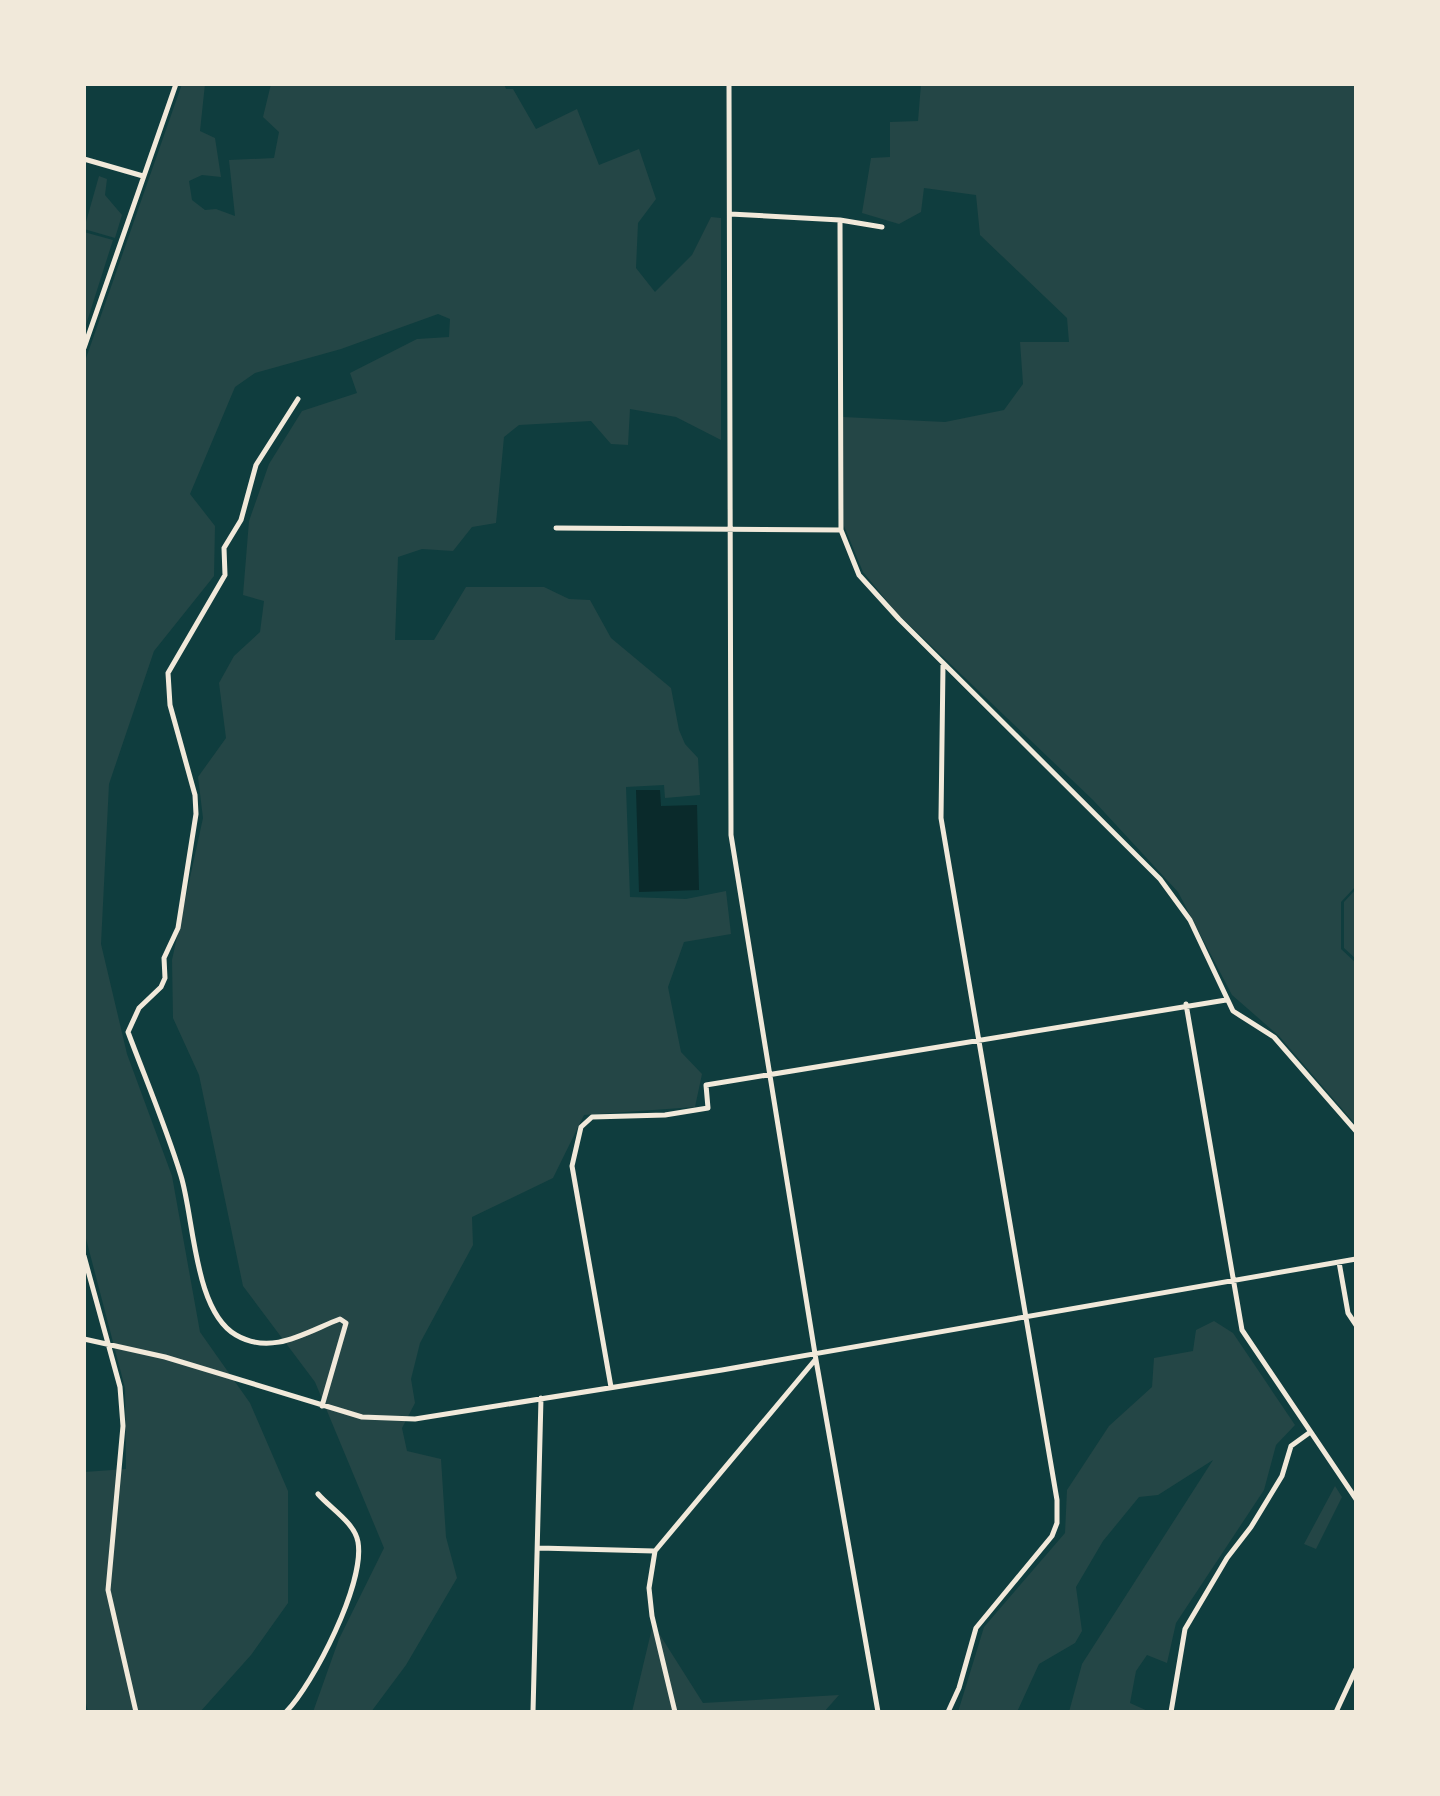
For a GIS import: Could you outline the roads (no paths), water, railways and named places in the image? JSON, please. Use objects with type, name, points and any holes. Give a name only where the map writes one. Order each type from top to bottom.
[{"type":"street","points":[[84,348],[176,84]]},
{"type":"street","points":[[729,84],[731,835],[815,1356],[878,1712]]},
{"type":"street","points":[[84,159],[143,176]]},
{"type":"street","points":[[730,214],[840,220],[882,227]]},
{"type":"street","points":[[840,220],[841,530],[859,575],[1178,901],[1233,1011],[1274,1037],[1356,1131]]},
{"type":"street","points":[[298,399],[256,465],[241,520],[224,548],[225,575],[168,673],[170,705],[195,795],[196,814],[178,928],[164,958],[165,978],[161,987],[139,1008],[128,1032],[182,1179],[198,1260],[221,1321],[245,1339],[273,1346],[340,1319],[346,1323],[322,1406]]},
{"type":"street","points":[[556,528],[841,530]]},
{"type":"street","points":[[943,664],[941,818],[1057,1500],[1057,1523],[1052,1536],[976,1628],[969,1643],[959,1688],[948,1712]]},
{"type":"street","points":[[611,1387],[572,1166],[581,1127],[592,1117],[665,1115],[708,1108],[706,1085],[1186,1004],[1226,1000]]},
{"type":"street","points":[[1186,1004],[1242,1330],[1356,1499]]},
{"type":"street","points":[[84,1256],[120,1387],[123,1426],[108,1590],[136,1712]]},
{"type":"street","points":[[84,1339],[195,1365],[322,1406],[386,1420],[815,1356],[1025,1315],[1356,1259]]},
{"type":"street","points":[[1339,1262],[1348,1313],[1356,1325]]},
{"type":"street","points":[[675,1712],[649,1588],[655,1551],[815,1356]]},
{"type":"street","points":[[533,1712],[541,1398]]},
{"type":"street","points":[[1171,1712],[1185,1629],[1227,1558],[1251,1527],[1282,1476],[1291,1446],[1309,1433]]},
{"type":"street","points":[[286,1712],[314,1678],[341,1617],[359,1544],[355,1533],[318,1494]]},
{"type":"street","points":[[539,1548],[655,1551]]},
{"type":"street","points":[[1336,1712],[1356,1669]]}]
